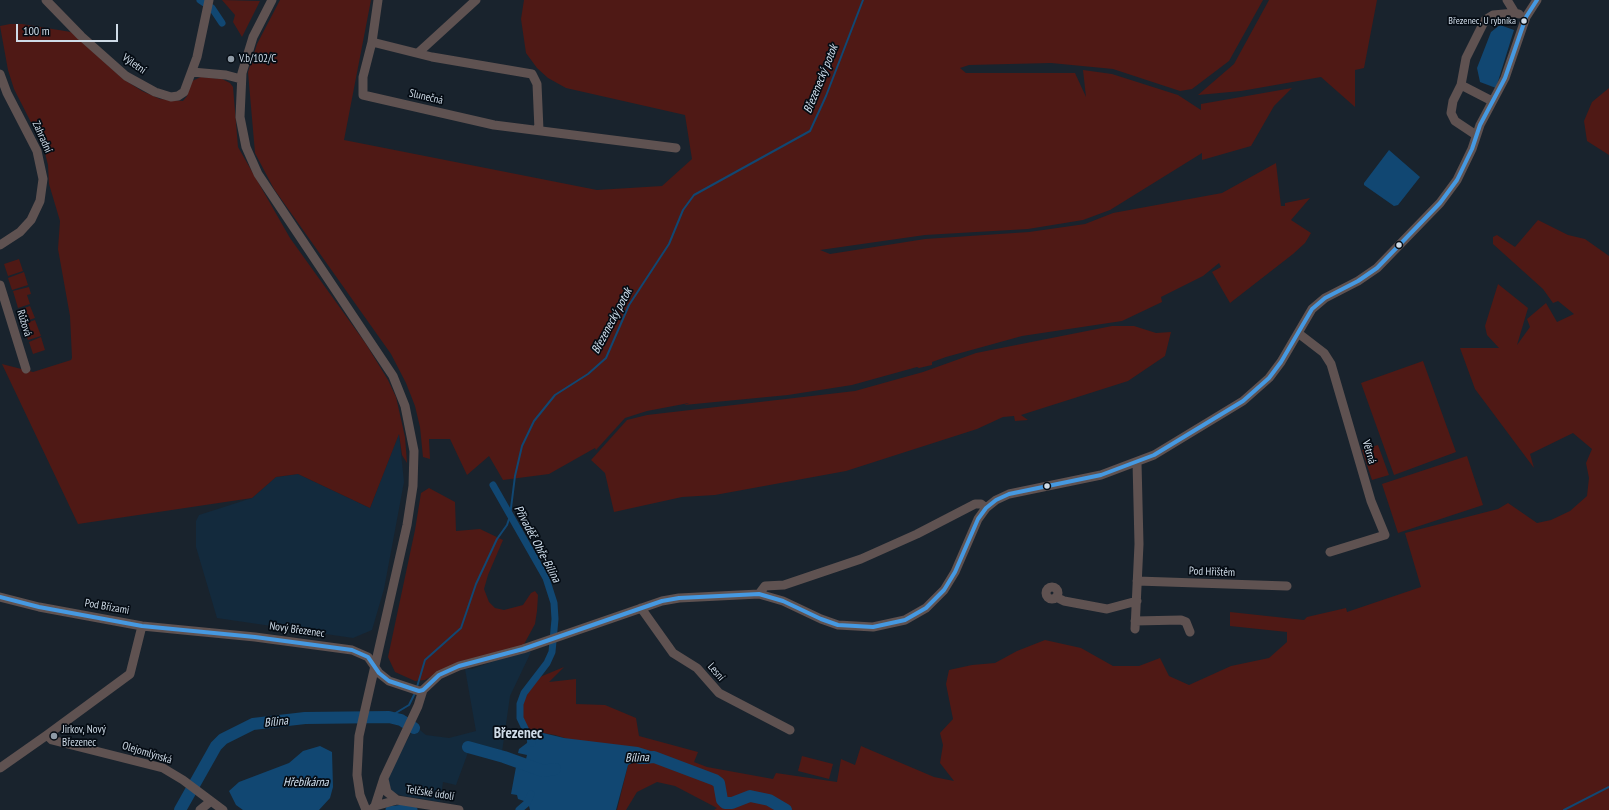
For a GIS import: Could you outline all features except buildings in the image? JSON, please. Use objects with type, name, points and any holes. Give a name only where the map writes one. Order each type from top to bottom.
[{"type":"street","name":"Výletní","points":[[46,0],[82,36],[126,76],[155,92],[171,97],[182,94],[192,72]]},
{"type":"street","points":[[209,0],[197,57],[192,72],[226,75],[241,79]]},
{"type":"street","points":[[272,0],[253,37],[243,65],[240,104],[241,123],[246,147],[258,174],[393,376],[405,406],[411,430],[415,471],[412,493],[375,666],[358,736],[357,759],[360,795],[366,810]]},
{"type":"street","name":"Slunečná","points":[[378,0],[372,42],[363,77],[363,95],[494,124],[676,148]]},
{"type":"street","points":[[418,53],[476,0]]},
{"type":"street","points":[[1507,0],[1515,13]]},
{"type":"street","points":[[373,808],[384,778],[408,726],[419,690],[439,675],[459,666],[544,642],[641,608],[679,598],[759,594],[783,600],[821,619],[838,625],[873,627],[891,625],[905,620],[926,608],[944,590],[955,572],[978,519],[986,508],[996,500],[1009,494],[1101,475],[1137,462],[1172,445],[1243,401],[1270,378],[1281,362],[1307,316],[1319,302],[1378,268],[1440,203],[1457,180],[1472,150],[1476,135],[1492,101],[1505,78],[1526,17],[1537,0]]},
{"type":"street","points":[[1476,135],[1454,121],[1451,113],[1453,101],[1461,85],[1466,58],[1485,20],[1492,15],[1515,13],[1526,17]]},
{"type":"street","points":[[372,42],[418,53],[532,74],[537,84],[538,130]]},
{"type":"street","name":"Zahradní","points":[[0,74],[7,93],[37,151],[43,179],[40,201],[31,220],[20,232],[0,245]]},
{"type":"street","points":[[1461,85],[1492,101]]},
{"type":"street","name":"Růžová","points":[[0,285],[26,369]]},
{"type":"street","name":"Větrná","points":[[1298,333],[1324,353],[1331,364],[1371,501],[1385,535],[1330,552]]},
{"type":"street","points":[[1137,462],[1139,544],[1135,625],[1181,620],[1186,622],[1190,632]]},
{"type":"street","points":[[759,594],[765,586],[784,585],[861,559],[916,534],[975,504],[980,504],[986,508]]},
{"type":"street","name":"Pod Hřištěm","points":[[1137,581],[1286,586]]},
{"type":"street","name":"Pod Břízami","points":[[0,597],[39,607],[142,626],[210,632]]},
{"type":"street","points":[[1056,597],[1064,601],[1107,609],[1136,601]]},
{"type":"street","name":"Lesní","points":[[641,608],[673,653],[697,668],[719,693],[790,730]]},
{"type":"street","points":[[0,756],[4,765],[48,735],[130,674],[142,626]]},
{"type":"street","name":"Nový Březenec","points":[[210,632],[352,650],[368,657],[379,673],[389,681],[419,690]]},
{"type":"street","name":"Olejomlýnská","points":[[48,735],[52,740],[163,768],[188,783],[223,810]]},
{"type":"street","points":[[384,778],[387,792],[397,800]]},
{"type":"street","points":[[200,810],[207,798]]},
{"type":"street","points":[[373,808],[397,800]]},
{"type":"street","name":"Telčské údolí","points":[[397,800],[459,810]]},
{"type":"shaded area","points":[[222,0],[260,1],[242,37],[233,22],[235,15]]},
{"type":"shaded area","points":[[280,0],[371,0],[344,140],[597,190],[662,186],[692,159],[685,115],[566,88],[548,78],[537,68],[526,53],[521,19],[524,0],[1263,0],[1229,61],[1192,89],[1180,91],[1113,69],[1051,63],[969,65],[960,68],[966,73],[1075,73],[1086,97],[1083,70],[1112,74],[1178,95],[1201,110],[1201,104],[1292,88],[1274,106],[1251,146],[1202,160],[1202,153],[1110,210],[1083,220],[1028,229],[925,235],[820,250],[830,254],[925,239],[1029,232],[1085,224],[1113,213],[1222,193],[1276,163],[1281,206],[1285,206],[1285,203],[1310,198],[1291,220],[1311,233],[1305,243],[1293,254],[1230,303],[1212,272],[1221,267],[1219,263],[1203,276],[1161,297],[1162,302],[1122,321],[1022,336],[946,357],[932,362],[932,365],[919,368],[917,367],[852,385],[788,395],[684,405],[689,403],[647,411],[625,418],[596,450],[595,448],[549,474],[503,480],[489,456],[467,475],[450,439],[429,439],[430,459],[423,457],[420,427],[415,406],[406,383],[391,354],[274,189],[255,153],[248,72],[257,44]]},
{"type":"shaded area","points":[[1269,0],[1377,0],[1364,68],[1355,70],[1355,107],[1321,77],[1241,91],[1198,95],[1234,64]]},
{"type":"shaded area","points":[[22,24],[71,32],[123,79],[142,91],[160,99],[183,101],[187,96],[192,81],[201,77],[222,79],[230,83],[233,87],[238,147],[290,238],[366,344],[388,380],[396,397],[405,437],[407,463],[402,455],[399,434],[370,508],[298,474],[276,477],[252,498],[78,524],[2,364],[33,372],[71,360],[72,358],[70,316],[58,249],[60,221],[49,184],[48,165],[45,153],[14,89],[8,70],[0,26]]},
{"type":"shaded area","points":[[1609,88],[1609,155],[1587,141],[1584,121],[1592,102]]},
{"type":"shaded area","points":[[1538,220],[1568,235],[1585,239],[1609,256],[1609,810],[714,810],[717,808],[675,786],[657,782],[637,792],[626,810],[617,810],[628,765],[638,761],[555,735],[543,733],[530,734],[524,725],[521,714],[523,702],[535,679],[564,667],[549,682],[576,679],[576,704],[605,705],[636,718],[639,736],[698,752],[694,762],[707,767],[773,779],[776,773],[837,782],[841,759],[855,765],[861,746],[934,777],[954,781],[940,763],[943,745],[940,733],[953,719],[946,684],[949,670],[972,665],[995,663],[1017,651],[1045,640],[1081,648],[1113,666],[1139,666],[1160,658],[1169,676],[1189,685],[1231,666],[1269,658],[1287,642],[1287,632],[1230,626],[1230,612],[1304,620],[1307,617],[1346,608],[1347,612],[1421,587],[1405,533],[1498,509],[1508,503],[1537,523],[1551,520],[1570,511],[1587,496],[1589,478],[1586,463],[1592,449],[1573,433],[1530,454],[1534,468],[1475,389],[1460,348],[1499,348],[1487,335],[1485,326],[1498,284],[1528,308],[1517,345],[1530,327],[1527,319],[1546,303],[1557,322],[1574,314],[1558,301],[1553,303],[1543,289],[1493,244],[1493,237],[1497,235],[1515,247]]},
{"type":"shaded area","points":[[19,259],[23,271],[8,276],[4,264]]},
{"type":"shaded area","points":[[24,272],[28,285],[12,290],[8,278]]},
{"type":"shaded area","points":[[29,287],[31,294],[27,295],[30,304],[18,308],[13,291]]},
{"type":"shaded area","points":[[30,306],[35,318],[23,322],[19,310]]},
{"type":"shaded area","points":[[35,320],[41,336],[28,340],[23,324]]},
{"type":"shaded area","points":[[1112,326],[1134,326],[1156,333],[1171,332],[1165,356],[1128,381],[1021,415],[1028,420],[1015,421],[1014,416],[1003,417],[977,429],[846,471],[715,495],[682,497],[614,512],[605,473],[591,460],[627,420],[647,415],[855,391],[923,372],[976,353]]},
{"type":"shaded area","points":[[41,337],[45,350],[33,354],[29,342]]},
{"type":"shaded area","points":[[1423,361],[1456,452],[1394,475],[1361,383]]},
{"type":"shaded area","points":[[399,433],[404,482],[384,589],[372,630],[353,638],[217,618],[196,547],[196,521],[199,515],[252,498],[276,477],[298,474],[370,508]]},
{"type":"shaded area","points":[[1378,445],[1389,475],[1372,480],[1362,450]]},
{"type":"shaded area","points":[[1467,456],[1483,505],[1398,533],[1382,484]]},
{"type":"shaded area","points":[[429,488],[455,502],[456,531],[480,529],[503,540],[488,575],[484,589],[489,602],[495,608],[504,610],[523,605],[531,593],[535,591],[538,595],[537,611],[535,624],[523,646],[437,673],[425,680],[415,681],[395,672],[388,657],[415,530],[421,493]]},
{"type":"shaded area","points":[[526,650],[531,652],[510,696],[502,752],[469,745],[469,750],[456,785],[443,782],[440,802],[403,796],[390,791],[388,775],[415,726],[426,735],[449,738],[476,731],[465,669],[472,669]]},
{"type":"shaded area","points":[[802,756],[833,764],[829,779],[798,771]]},
{"type":"water","points":[[1500,25],[1514,30],[1496,88],[1480,82],[1477,68],[1491,32]]},
{"type":"water","points":[[1389,150],[1420,177],[1398,205],[1394,206],[1364,185]]},
{"type":"water","points":[[543,733],[564,738],[638,747],[654,752],[654,757],[652,763],[645,764],[633,762],[628,765],[616,810],[530,810],[529,806],[524,801],[518,799],[517,795],[511,794],[516,767],[538,773],[540,768],[517,758],[526,759],[527,755],[518,753],[519,749],[527,743],[528,736]]},
{"type":"water","name":"Hřebíkárna","points":[[320,746],[332,752],[333,787],[330,798],[319,810],[243,810],[236,805],[229,791],[239,782],[289,763],[303,751]]},
{"type":"waterway","name":"Přivaděč Ohře-Bílina","points":[[200,0],[212,8],[222,23]]},
{"type":"waterway","name":"Březenecký potok","points":[[417,687],[425,660],[461,628],[476,584],[497,539],[507,525],[510,516],[515,476],[522,446],[534,421],[555,395],[588,374],[606,358],[629,305],[669,244],[683,210],[694,195],[810,131],[826,96],[863,0]]},
{"type":"waterway","name":"Přivaděč Ohře-Bílina","points":[[493,485],[546,578],[554,603],[555,619],[552,652],[547,663],[524,693],[520,704],[520,718],[532,743]]},
{"type":"waterway","name":"Březenecký potok","points":[[389,717],[409,705],[415,693]]},
{"type":"waterway","name":"Bílina","points":[[180,810],[216,746],[223,739],[253,724],[305,718],[389,717],[401,720],[414,728]]},
{"type":"waterway","name":"Bílina","points":[[468,747],[504,757],[543,771],[555,769]]},
{"type":"waterway","name":"Bílina","points":[[639,758],[654,757],[715,780],[719,783],[722,800],[725,803],[732,803],[750,796],[769,800],[786,810]]},
{"type":"waterway","points":[[1564,810],[1609,787]]},
{"type":"waterway","name":"Přivaděč Ohře-Bílina","points":[[519,810],[527,803],[531,794]]},
{"type":"waterway","name":"Přivaděč Ohře-Bílina","points":[[389,810],[404,808],[414,810]]},
{"type":"transit line","points":[[0,597],[39,607],[142,626],[255,637],[352,650],[368,657],[379,673],[389,681],[419,691],[423,690],[439,675],[459,666],[523,649],[662,601],[679,598],[759,594],[783,601],[821,619],[838,625],[873,627],[905,620],[926,608],[944,590],[955,572],[978,519],[986,508],[996,500],[1009,494],[1101,475],[1154,455],[1243,401],[1269,378],[1281,362],[1312,309],[1325,298],[1358,281],[1377,268],[1440,203],[1457,180],[1472,149],[1480,125],[1505,78],[1526,17],[1537,0]]},
{"type":"place","name":"Březenec, U rybníka","points":[[1524,21]]},
{"type":"place","name":"V.b/102/C","points":[[231,59]]},
{"type":"place","name":"Jirkov, Nový Březenec","points":[[54,736]]},
{"type":"district","name":"Březenec","points":[[518,734]]}]
